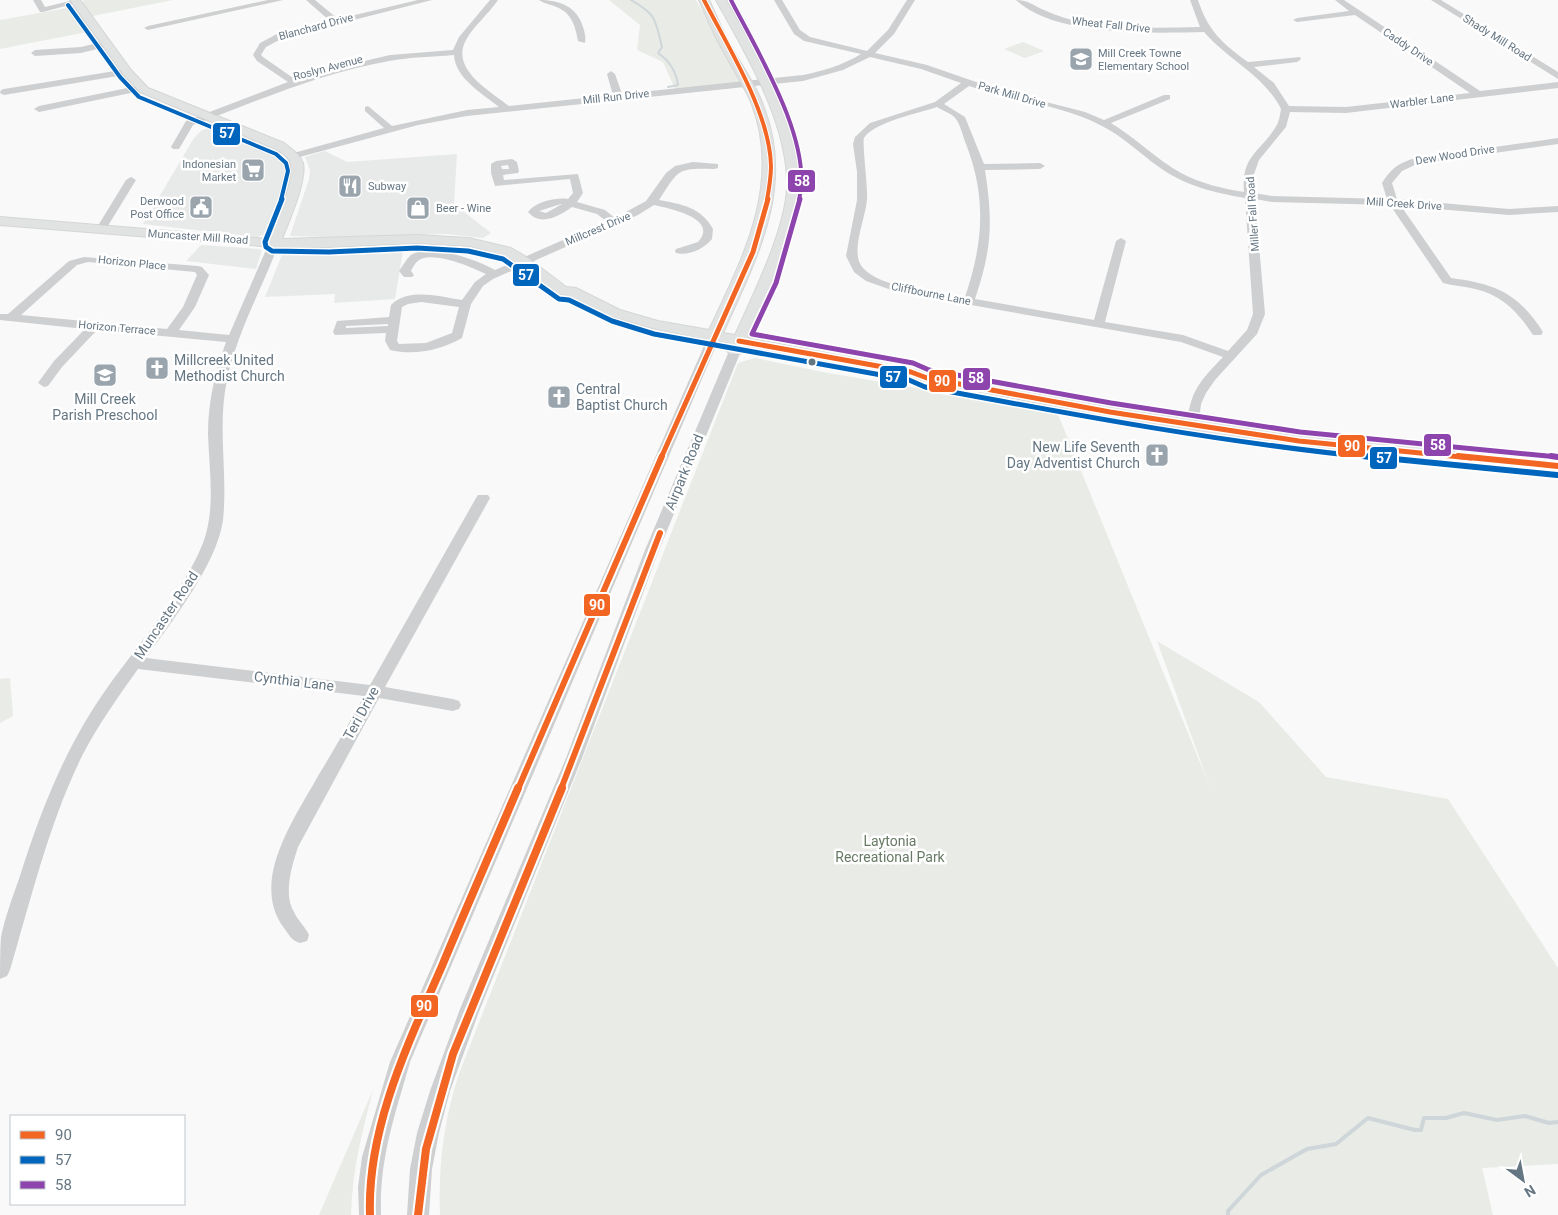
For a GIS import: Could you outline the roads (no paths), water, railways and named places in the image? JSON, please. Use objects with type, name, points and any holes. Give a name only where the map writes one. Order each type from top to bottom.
[{"type":"main road","points":[[704,0],[760,111],[767,136],[771,166],[767,206],[752,252],[712,341]]},
{"type":"main road","points":[[721,0],[776,109],[786,136],[793,189],[768,279],[737,346]]},
{"type":"main road","points":[[76,1],[127,72],[142,88],[280,146],[293,156],[297,164],[295,186],[274,243]]},
{"type":"main road","name":"Muncaster Mill Road","points":[[0,221],[274,243],[448,240],[506,251],[523,261],[562,290],[571,291],[614,313],[630,318],[712,341],[904,381],[927,378],[1193,425],[1299,441],[1558,466]]},
{"type":"street","points":[[37,0],[43,10],[76,1]]},
{"type":"street","points":[[148,28],[280,0]]},
{"type":"street","points":[[310,0],[336,22]]},
{"type":"street","name":"Blanchard Drive","points":[[292,80],[260,59],[257,55],[258,50],[275,38],[428,0]]},
{"type":"street","points":[[494,0],[484,15],[463,38],[457,50],[462,70],[507,108]]},
{"type":"street","points":[[544,0],[565,7],[576,17],[582,41]]},
{"type":"street","name":"Park Mill Drive","points":[[778,0],[801,36],[818,43],[924,67],[996,92],[1071,111],[1104,124],[1137,143],[1162,165],[1179,176],[1208,187],[1250,197]]},
{"type":"street","name":"Mill Run Drive","points":[[293,156],[390,129],[446,116],[507,108],[747,84],[823,74],[850,65],[868,55],[883,42],[901,20],[911,0]]},
{"type":"street","name":"Wheat Fall Drive","points":[[1020,0],[1039,11],[1079,23],[1145,30],[1206,29]]},
{"type":"street","points":[[1194,0],[1206,29],[1224,47],[1278,92],[1286,109]]},
{"type":"street","name":"Caddy Drive","points":[[1339,0],[1478,94]]},
{"type":"street","name":"Shady Mill Road","points":[[1435,0],[1558,76]]},
{"type":"street","points":[[1297,20],[1357,12]]},
{"type":"street","points":[[35,53],[81,50],[106,44]]},
{"type":"street","name":"Roslyn Avenue","points":[[176,147],[190,123],[218,114],[292,80],[390,58],[457,50]]},
{"type":"street","points":[[1247,65],[1297,59]]},
{"type":"street","points":[[4,92],[127,72]]},
{"type":"street","points":[[611,74],[618,97]]},
{"type":"street","name":"Cliffbourne Lane","points":[[968,82],[938,104],[880,122],[866,129],[860,138],[858,144],[862,172],[862,200],[851,256],[858,270],[881,284],[898,289],[1183,339],[1232,356]]},
{"type":"street","name":"Warbler Lane","points":[[1286,109],[1346,110],[1558,84]]},
{"type":"street","points":[[40,109],[142,88]]},
{"type":"street","points":[[1104,124],[1166,97]]},
{"type":"street","points":[[938,104],[960,117],[980,167],[986,210],[985,237],[981,265],[969,301]]},
{"type":"street","points":[[368,109],[390,129]]},
{"type":"street","name":"Miller Fall Road","points":[[1193,425],[1195,404],[1200,393],[1210,378],[1253,331],[1259,314],[1248,177],[1254,159],[1261,148],[1278,132],[1284,121],[1286,109]]},
{"type":"street","name":"Dew Wood Drive","points":[[1537,332],[1519,305],[1500,293],[1475,284],[1447,281],[1393,202],[1387,184],[1398,167],[1415,161],[1558,140]]},
{"type":"street","name":"Millcrest Drive","points":[[465,304],[479,284],[494,274],[634,213],[651,201],[658,193],[664,179],[675,170],[696,164],[714,166]]},
{"type":"street","points":[[980,167],[1040,166]]},
{"type":"street","points":[[496,173],[499,184],[574,176],[578,193],[571,203],[601,212],[614,222]]},
{"type":"street","points":[[100,229],[131,180]]},
{"type":"street","name":"Mill Creek Drive","points":[[1250,197],[1393,202],[1488,212],[1558,209]]},
{"type":"street","points":[[651,201],[687,209],[702,219],[708,228],[705,241],[700,245],[680,251]]},
{"type":"street","points":[[1099,324],[1121,241]]},
{"type":"street","name":"Muncaster Road","points":[[0,970],[59,788],[87,732],[174,607],[199,565],[211,539],[216,512],[214,426],[217,398],[224,368],[234,339],[274,243]]},
{"type":"street","points":[[408,275],[405,271],[413,260],[421,256],[468,261],[494,274]]},
{"type":"street","name":"Horizon Place","points":[[6,318],[73,264],[88,259],[198,270],[203,275],[189,307],[170,334]]},
{"type":"street","points":[[410,299],[465,304],[458,336],[450,340],[428,346],[401,349],[394,346],[391,341],[397,305],[410,299]]},
{"type":"street","name":"Horizon Terrace","points":[[6,318],[234,339]]},
{"type":"street","points":[[44,382],[58,364],[94,326]]},
{"type":"street","name":"Airpark Road","points":[[370,1215],[369,1187],[373,1157],[400,1062],[712,341]]},
{"type":"street","name":"Airpark Road","points":[[418,1215],[421,1170],[428,1133],[440,1091],[470,1010],[574,758],[652,550],[737,346]]},
{"type":"street","name":"Teri Drive","points":[[300,935],[283,910],[282,883],[284,860],[292,839],[373,691],[483,498]]},
{"type":"street","name":"Cynthia Lane","points":[[134,663],[373,691],[453,705]]},
{"type":"waterway","points":[[631,0],[646,10],[654,19],[662,47],[658,53],[669,63],[677,80],[678,85],[668,87]]},
{"type":"waterway","points":[[1228,1215],[1228,1211],[1261,1175],[1307,1149],[1336,1144],[1368,1118],[1415,1130],[1421,1130],[1424,1118],[1446,1118],[1464,1113],[1497,1120],[1525,1116],[1549,1123],[1558,1122]]},
{"type":"place","name":"Mill Creek Towne Elementary School","points":[[1081,59]]},
{"type":"place","name":"Indonesian Market","points":[[253,170]]},
{"type":"place","name":"Subway","points":[[350,186]]},
{"type":"place","name":"Derwood Post Office","points":[[201,207]]},
{"type":"place","name":"Beer - Wine","points":[[418,208]]},
{"type":"place","name":"Millcreek United Methodist Church","points":[[157,368]]},
{"type":"place","name":"Mill Creek Parish Preschool","points":[[105,375]]},
{"type":"place","name":"Central Baptist Church","points":[[559,397]]},
{"type":"place","name":"New Life Seventh Day Adventist Church","points":[[1157,455]]},
{"type":"park label","name":"Laytonia Recreational Park","points":[[890,850]]}]
